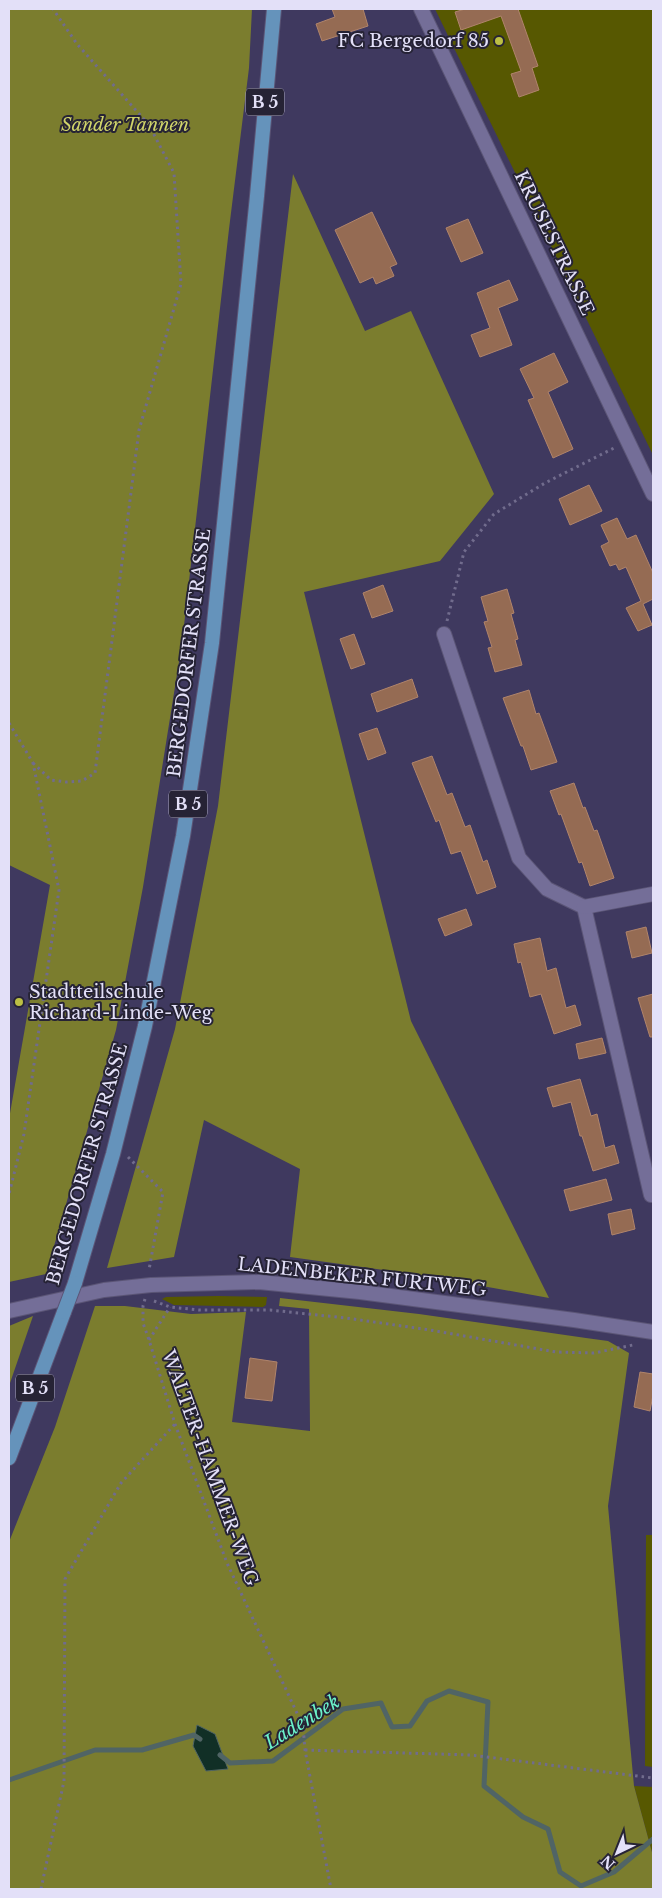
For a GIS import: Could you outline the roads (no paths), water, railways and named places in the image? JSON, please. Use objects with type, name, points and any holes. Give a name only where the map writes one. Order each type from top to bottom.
[{"type":"main road","name":"BERGEDORFER STRASSE","points":[[9,1458],[75,1283],[113,1154],[145,1026],[183,836],[212,643],[274,9]]},
{"type":"street","name":"KRUSESTRASSE","points":[[421,9],[628,441],[650,476],[653,494]]},
{"type":"street","points":[[444,634],[519,858],[547,889],[584,907],[653,894]]},
{"type":"street","points":[[584,907],[651,1194]]},
{"type":"street","name":"LADENBEKER FURTWEG","points":[[9,1311],[104,1290],[147,1285],[259,1282],[380,1295],[653,1332]]},
{"type":"waterway","name":"Ladenbek","points":[[220,1755],[230,1763],[273,1761],[343,1709],[381,1703],[392,1727],[410,1726],[427,1701],[449,1691],[488,1702],[484,1786],[523,1817],[548,1829],[560,1872],[581,1886],[614,1872],[653,1839]]},
{"type":"waterway","name":"Ladenbek","points":[[9,1780],[95,1750],[142,1750],[194,1735],[200,1739]]},
{"type":"place","name":"FC Bergedorf 85","points":[[499,41]]},
{"type":"place","name":"Stadtteilschule Richard-Linde-Weg","points":[[19,1002]]},
{"type":"park label","name":"Sander Tannen","points":[[125,125]]}]
